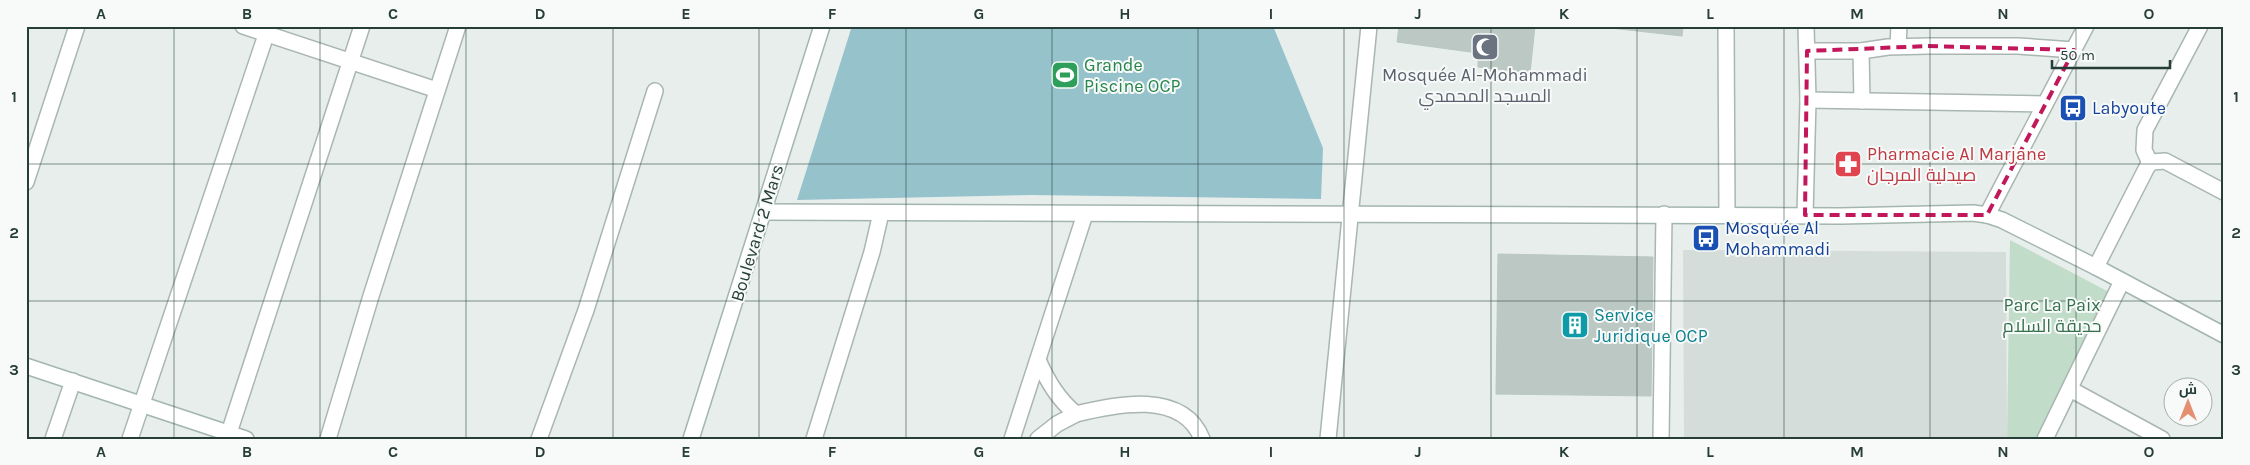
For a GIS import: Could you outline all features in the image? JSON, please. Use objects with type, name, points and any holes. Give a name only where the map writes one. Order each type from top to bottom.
[{"type":"street","points":[[26,182],[30,159],[77,26]]},
{"type":"street","points":[[243,26],[268,30],[437,90]]},
{"type":"street","points":[[228,436],[362,26]]},
{"type":"street","points":[[328,439],[371,296],[458,26]]},
{"type":"street","name":"Boulevard 2 Mars","points":[[691,439],[822,26]]},
{"type":"street","points":[[1328,439],[1369,26]]},
{"type":"street","points":[[1726,26],[1727,214]]},
{"type":"street","points":[[1805,215],[1808,100],[1806,26]]},
{"type":"street","points":[[1898,46],[1899,26]]},
{"type":"street","points":[[1987,215],[2086,26]]},
{"type":"street","points":[[2150,163],[2144,150],[2145,130],[2200,26]]},
{"type":"street","points":[[130,439],[268,30]]},
{"type":"street","points":[[1807,51],[1861,51],[1898,46],[2018,46],[2074,50]]},
{"type":"street","points":[[1861,51],[1862,101]]},
{"type":"street","points":[[539,439],[586,310],[655,91]]},
{"type":"street","points":[[1808,100],[2045,104]]},
{"type":"street","points":[[2096,267],[2150,163],[2162,160],[2224,192]]},
{"type":"street","points":[[764,212],[1350,215],[1973,213],[2002,220],[2096,267],[2224,335]]},
{"type":"street","points":[[814,439],[872,252],[881,213]]},
{"type":"street","points":[[1012,439],[1085,214]]},
{"type":"street","points":[[1660,439],[1664,214]]},
{"type":"street","points":[[2045,439],[2122,281]]},
{"type":"street","points":[[1038,360],[1047,381],[1058,397],[1076,414]]},
{"type":"street","points":[[26,366],[141,404],[228,436],[246,439]]},
{"type":"street","points":[[53,439],[72,381]]},
{"type":"street","points":[[2070,389],[2152,437]]},
{"type":"street","points":[[1038,439],[1057,424],[1076,414],[1099,408],[1146,404],[1168,407],[1189,419],[1197,427],[1202,439]]},
{"type":"highlighted area","points":[[1928,46],[2074,50],[1987,215],[1805,215],[1807,51]]},
{"type":"shaded area","points":[[1683,250],[2006,252],[2007,439],[1684,439]]},
{"type":"green space","name":"Parc La Paix حديقة السلام","points":[[2010,240],[2111,293],[2040,439],[2007,439]]},
{"type":"water","name":"Grande Piscine OCP","points":[[852,26],[1273,26],[1323,148],[1321,199],[1032,195],[797,200]]},
{"type":"building","name":"Mosquée Al-Mohammadi المسجد المحمدي","points":[[1399,26],[1535,26],[1530,73],[1478,67],[1478,53],[1397,42]]},
{"type":"building","name":"Mosquée Al-Mohammadi المسجد المحمدي","points":[[1593,26],[1683,26],[1682,36]]},
{"type":"building","name":"Service Juridique OCP","points":[[1498,254],[1653,257],[1651,396],[1496,394]]},
{"type":"place","name":"Mosquée Al-Mohammadi المسجد المحمدي","points":[[1485,47]]},
{"type":"place","name":"Grande Piscine OCP","points":[[1065,75]]},
{"type":"place","name":"Labyoute","points":[[2073,108]]},
{"type":"place","name":"Pharmacie Al Marjane صيدلية المرجان","points":[[1848,164]]},
{"type":"place","name":"Mosquée Al Mohammadi","points":[[1706,238]]},
{"type":"place","name":"Service Juridique OCP","points":[[1575,325]]}]
